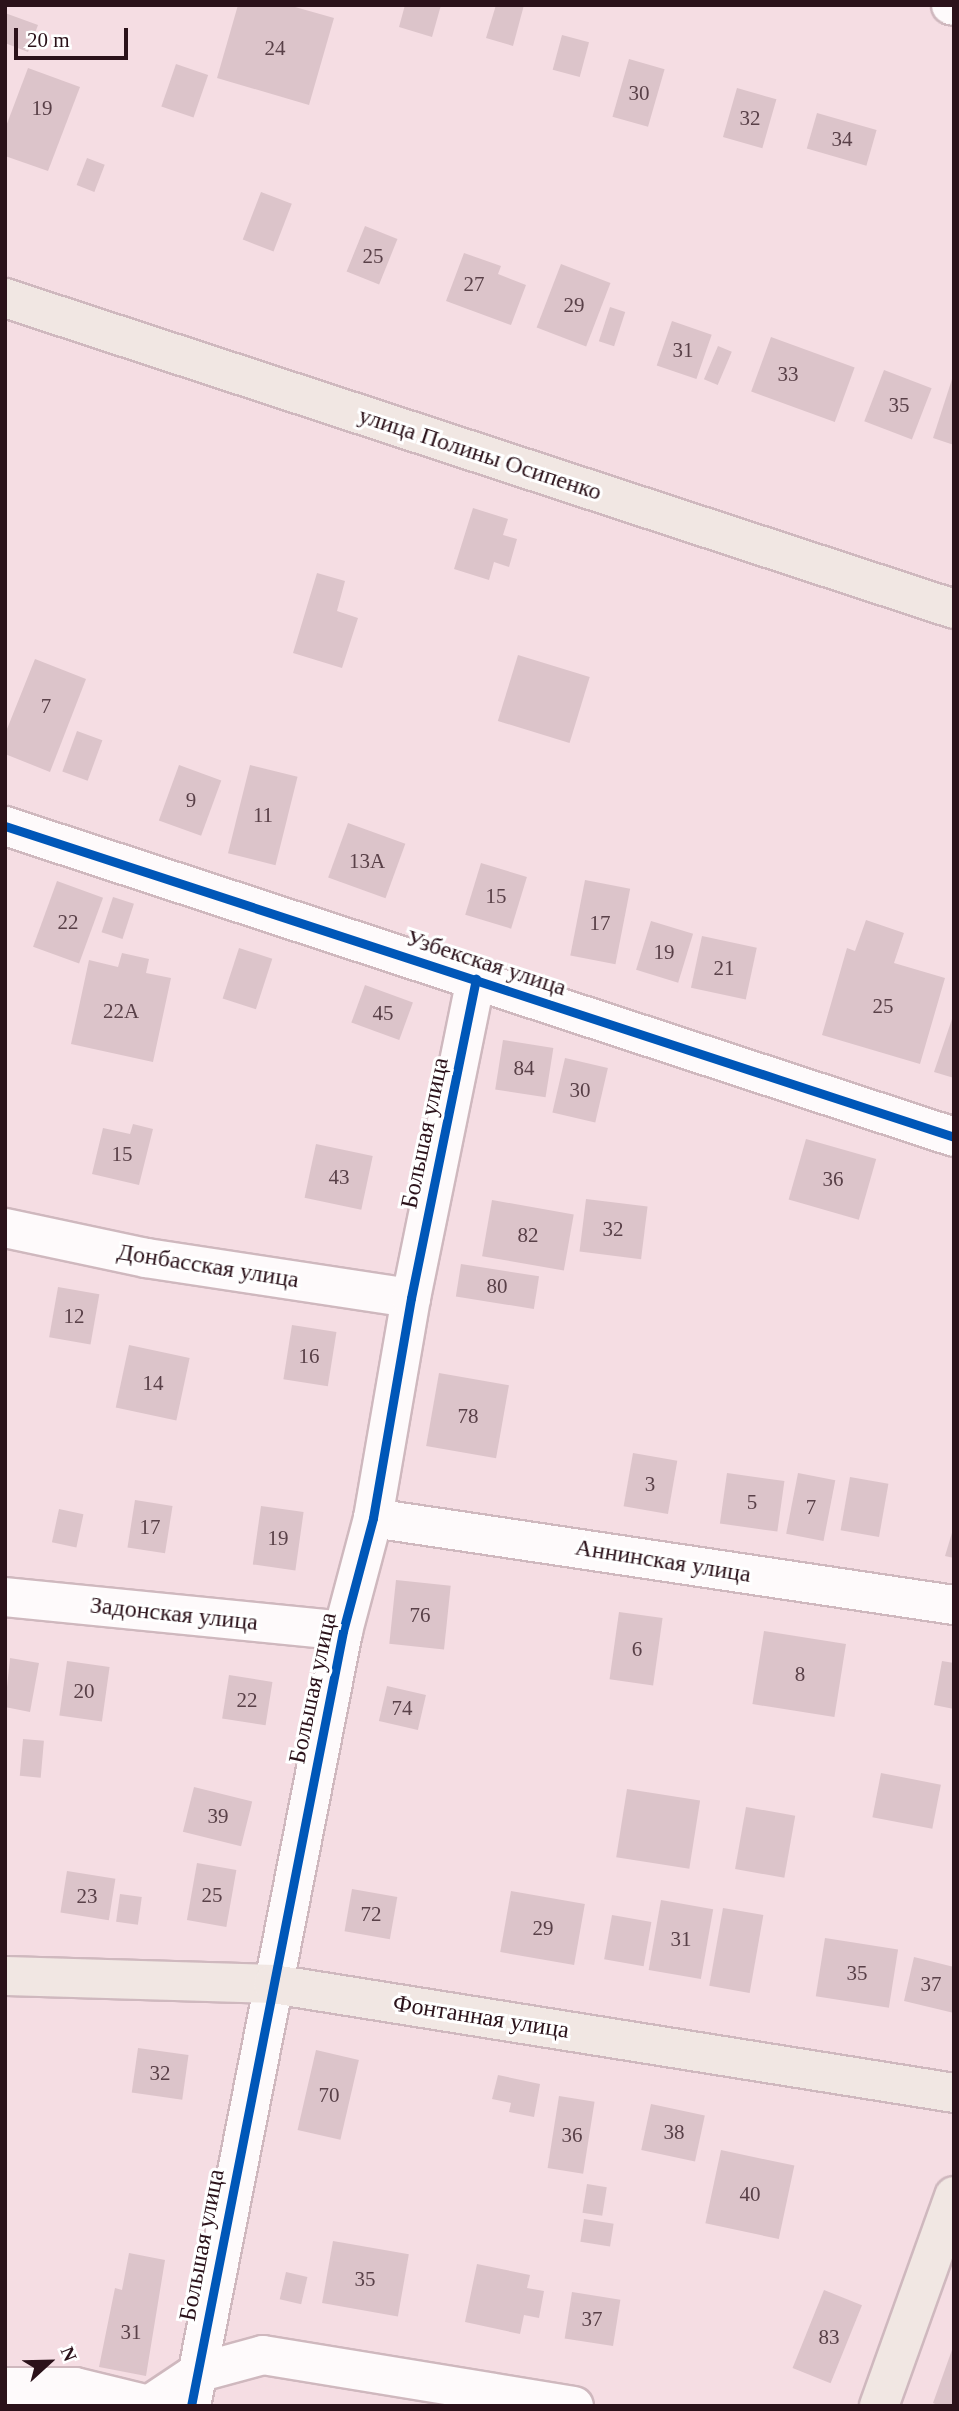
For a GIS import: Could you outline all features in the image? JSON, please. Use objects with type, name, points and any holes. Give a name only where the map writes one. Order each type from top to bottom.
[{"type":"main road","name":"улица Полины Осипенко","points":[[5,298],[954,609]]},
{"type":"main road","name":"Фонтанная улица","points":[[5,1976],[272,1984],[954,2093]]},
{"type":"main road","points":[[879,2406],[954,2196]]},
{"type":"street","name":"Узбекская улица","points":[[5,827],[476,979],[954,1138]]},
{"type":"street","name":"Большая улица","points":[[194,2390],[272,1984],[344,1632],[373,1518],[411,1298],[476,979]]},
{"type":"street","name":"Донбасская улица","points":[[5,1228],[146,1258],[411,1298]]},
{"type":"street","name":"Аннинская улица","points":[[373,1518],[954,1605]]},
{"type":"street","name":"Задонская улица","points":[[5,1597],[344,1632]]},
{"type":"street","points":[[5,2387],[75,2387],[149,2405],[194,2390],[263,2355],[574,2406]]},
{"type":"building","points":[[238,5],[288,5],[334,18],[309,105],[217,78]]},
{"type":"building","points":[[405,5],[441,5],[432,37],[399,27]]},
{"type":"building","points":[[496,5],[524,5],[513,46],[486,38]]},
{"type":"building","points":[[5,13],[38,25],[28,52],[5,43]]},
{"type":"building","points":[[562,35],[589,42],[580,77],[553,70]]},
{"type":"building","points":[[629,59],[665,69],[648,127],[612,117]]},
{"type":"building","points":[[176,64],[208,75],[193,118],[161,107]]},
{"type":"building","points":[[28,68],[80,87],[48,171],[5,156],[5,129]]},
{"type":"building","points":[[737,88],[776,99],[762,148],[723,137]]},
{"type":"building","points":[[817,113],[877,130],[866,166],[807,149]]},
{"type":"building","points":[[87,158],[105,165],[94,192],[77,185]]},
{"type":"building","points":[[261,192],[292,204],[274,251],[243,240]]},
{"type":"building","points":[[365,226],[397,239],[379,285],[347,271]]},
{"type":"building","points":[[464,253],[501,266],[498,274],[526,285],[511,325],[446,301]]},
{"type":"building","points":[[561,264],[610,283],[586,346],[537,327]]},
{"type":"building","points":[[610,307],[625,312],[614,346],[599,341]]},
{"type":"building","points":[[672,321],[712,335],[696,379],[657,365]]},
{"type":"building","points":[[771,337],[855,367],[835,422],[751,392]]},
{"type":"building","points":[[718,346],[732,352],[718,385],[704,379]]},
{"type":"building","points":[[884,370],[932,388],[912,440],[864,421]]},
{"type":"building","points":[[954,376],[954,445],[933,438]]},
{"type":"building","points":[[473,508],[508,519],[503,535],[517,539],[509,567],[494,562],[489,580],[454,569]]},
{"type":"building","points":[[317,573],[345,581],[337,611],[358,618],[342,668],[293,653]]},
{"type":"building","points":[[518,655],[590,677],[570,743],[498,721]]},
{"type":"building","points":[[35,659],[86,679],[50,772],[5,754],[5,734]]},
{"type":"building","points":[[77,731],[102,740],[88,781],[62,771]]},
{"type":"building","points":[[179,765],[221,780],[201,836],[159,820]]},
{"type":"building","points":[[250,765],[298,777],[276,865],[228,853]]},
{"type":"building","points":[[348,823],[405,844],[385,898],[328,878]]},
{"type":"building","points":[[481,863],[527,877],[511,929],[465,915]]},
{"type":"building","points":[[585,880],[630,889],[615,964],[570,956]]},
{"type":"building","points":[[57,881],[103,898],[79,964],[33,947]]},
{"type":"building","points":[[113,897],[134,904],[122,939],[102,932]]},
{"type":"building","points":[[866,920],[904,933],[894,963],[945,978],[920,1064],[822,1035],[847,948],[855,951]]},
{"type":"building","points":[[651,921],[693,934],[678,983],[636,970]]},
{"type":"building","points":[[702,936],[757,948],[746,999],[691,988]]},
{"type":"building","points":[[239,948],[272,959],[256,1009],[223,998]]},
{"type":"building","points":[[122,953],[149,959],[146,973],[171,978],[153,1062],[71,1044],[89,960],[118,967]]},
{"type":"building","points":[[365,985],[413,1002],[399,1040],[351,1023]]},
{"type":"building","points":[[954,1017],[954,1078],[934,1072]]},
{"type":"building","points":[[503,1040],[553,1048],[546,1097],[495,1089]]},
{"type":"building","points":[[565,1058],[608,1068],[595,1122],[552,1113]]},
{"type":"building","points":[[133,1124],[153,1129],[139,1185],[92,1174],[103,1128],[130,1134]]},
{"type":"building","points":[[806,1139],[876,1159],[859,1220],[789,1200]]},
{"type":"building","points":[[316,1144],[373,1156],[361,1210],[305,1198]]},
{"type":"building","points":[[586,1199],[648,1207],[641,1259],[580,1252]]},
{"type":"building","points":[[492,1200],[574,1214],[564,1271],[482,1256]]},
{"type":"building","points":[[461,1264],[539,1276],[534,1309],[456,1297]]},
{"type":"building","points":[[58,1287],[99,1294],[91,1345],[49,1337]]},
{"type":"building","points":[[292,1325],[336,1332],[328,1386],[283,1379]]},
{"type":"building","points":[[129,1345],[190,1358],[176,1420],[116,1408]]},
{"type":"building","points":[[439,1373],[509,1385],[496,1458],[426,1446]]},
{"type":"building","points":[[633,1453],[677,1461],[668,1514],[624,1506]]},
{"type":"building","points":[[727,1473],[784,1481],[777,1532],[720,1524]]},
{"type":"building","points":[[798,1473],[835,1480],[823,1541],[786,1534]]},
{"type":"building","points":[[850,1477],[888,1484],[879,1537],[841,1530]]},
{"type":"building","points":[[135,1500],[173,1506],[165,1553],[127,1547]]},
{"type":"building","points":[[261,1506],[304,1512],[295,1570],[253,1564]]},
{"type":"building","points":[[59,1509],[83,1514],[76,1547],[52,1542]]},
{"type":"building","points":[[954,1526],[954,1558],[945,1556]]},
{"type":"building","points":[[396,1580],[451,1586],[444,1649],[389,1644]]},
{"type":"building","points":[[619,1612],[663,1618],[653,1685],[610,1679]]},
{"type":"building","points":[[764,1631],[846,1644],[834,1717],[752,1704]]},
{"type":"building","points":[[10,1658],[39,1663],[30,1712],[5,1707]]},
{"type":"building","points":[[67,1661],[110,1667],[102,1721],[59,1715]]},
{"type":"building","points":[[942,1661],[954,1663],[954,1709],[934,1705]]},
{"type":"building","points":[[229,1675],[272,1682],[266,1725],[222,1718]]},
{"type":"building","points":[[387,1686],[426,1695],[418,1730],[379,1721]]},
{"type":"building","points":[[23,1739],[44,1741],[41,1778],[20,1776]]},
{"type":"building","points":[[881,1773],[941,1785],[932,1829],[872,1817]]},
{"type":"building","points":[[194,1787],[252,1802],[241,1846],[183,1832]]},
{"type":"building","points":[[627,1789],[700,1801],[689,1869],[616,1857]]},
{"type":"building","points":[[746,1807],[795,1816],[784,1878],[735,1869]]},
{"type":"building","points":[[197,1863],[236,1870],[226,1927],[187,1920]]},
{"type":"building","points":[[67,1871],[115,1879],[109,1920],[60,1912]]},
{"type":"building","points":[[352,1889],[397,1897],[390,1939],[345,1931]]},
{"type":"building","points":[[511,1891],[585,1904],[574,1965],[500,1952]]},
{"type":"building","points":[[120,1894],[142,1897],[138,1925],[116,1922]]},
{"type":"building","points":[[661,1900],[713,1909],[701,1979],[649,1970]]},
{"type":"building","points":[[723,1908],[763,1915],[750,1993],[709,1986]]},
{"type":"building","points":[[612,1915],[651,1922],[644,1966],[604,1959]]},
{"type":"building","points":[[825,1938],[898,1950],[889,2008],[816,1996]]},
{"type":"building","points":[[914,1957],[954,1967],[954,2013],[904,2001]]},
{"type":"building","points":[[138,2048],[189,2055],[182,2100],[132,2093]]},
{"type":"building","points":[[316,2050],[359,2060],[340,2140],[298,2130]]},
{"type":"building","points":[[498,2075],[540,2084],[534,2117],[509,2112],[511,2103],[492,2099]]},
{"type":"building","points":[[559,2096],[595,2102],[583,2174],[548,2168]]},
{"type":"building","points":[[651,2104],[705,2115],[695,2161],[641,2150]]},
{"type":"building","points":[[721,2150],[794,2166],[779,2239],[705,2223]]},
{"type":"building","points":[[587,2184],[607,2187],[602,2216],[582,2213]]},
{"type":"building","points":[[584,2219],[614,2224],[610,2246],[580,2242]]},
{"type":"building","points":[[333,2241],[409,2254],[398,2316],[322,2303]]},
{"type":"building","points":[[129,2253],[165,2260],[146,2376],[99,2367],[115,2288],[122,2290]]},
{"type":"building","points":[[477,2264],[530,2275],[527,2288],[544,2291],[539,2318],[524,2315],[520,2334],[465,2322]]},
{"type":"building","points":[[286,2272],[307,2277],[301,2304],[280,2299]]},
{"type":"building","points":[[824,2290],[862,2305],[831,2383],[793,2368]]},
{"type":"building","points":[[572,2292],[620,2300],[613,2346],[565,2338]]},
{"type":"building","points":[[953,2347],[954,2406],[940,2406],[933,2403]]},
{"type":"cycle path","points":[[5,826],[954,1137]]},
{"type":"cycle path","points":[[191,2406],[343,1631],[373,1518],[411,1298],[476,979]]}]
